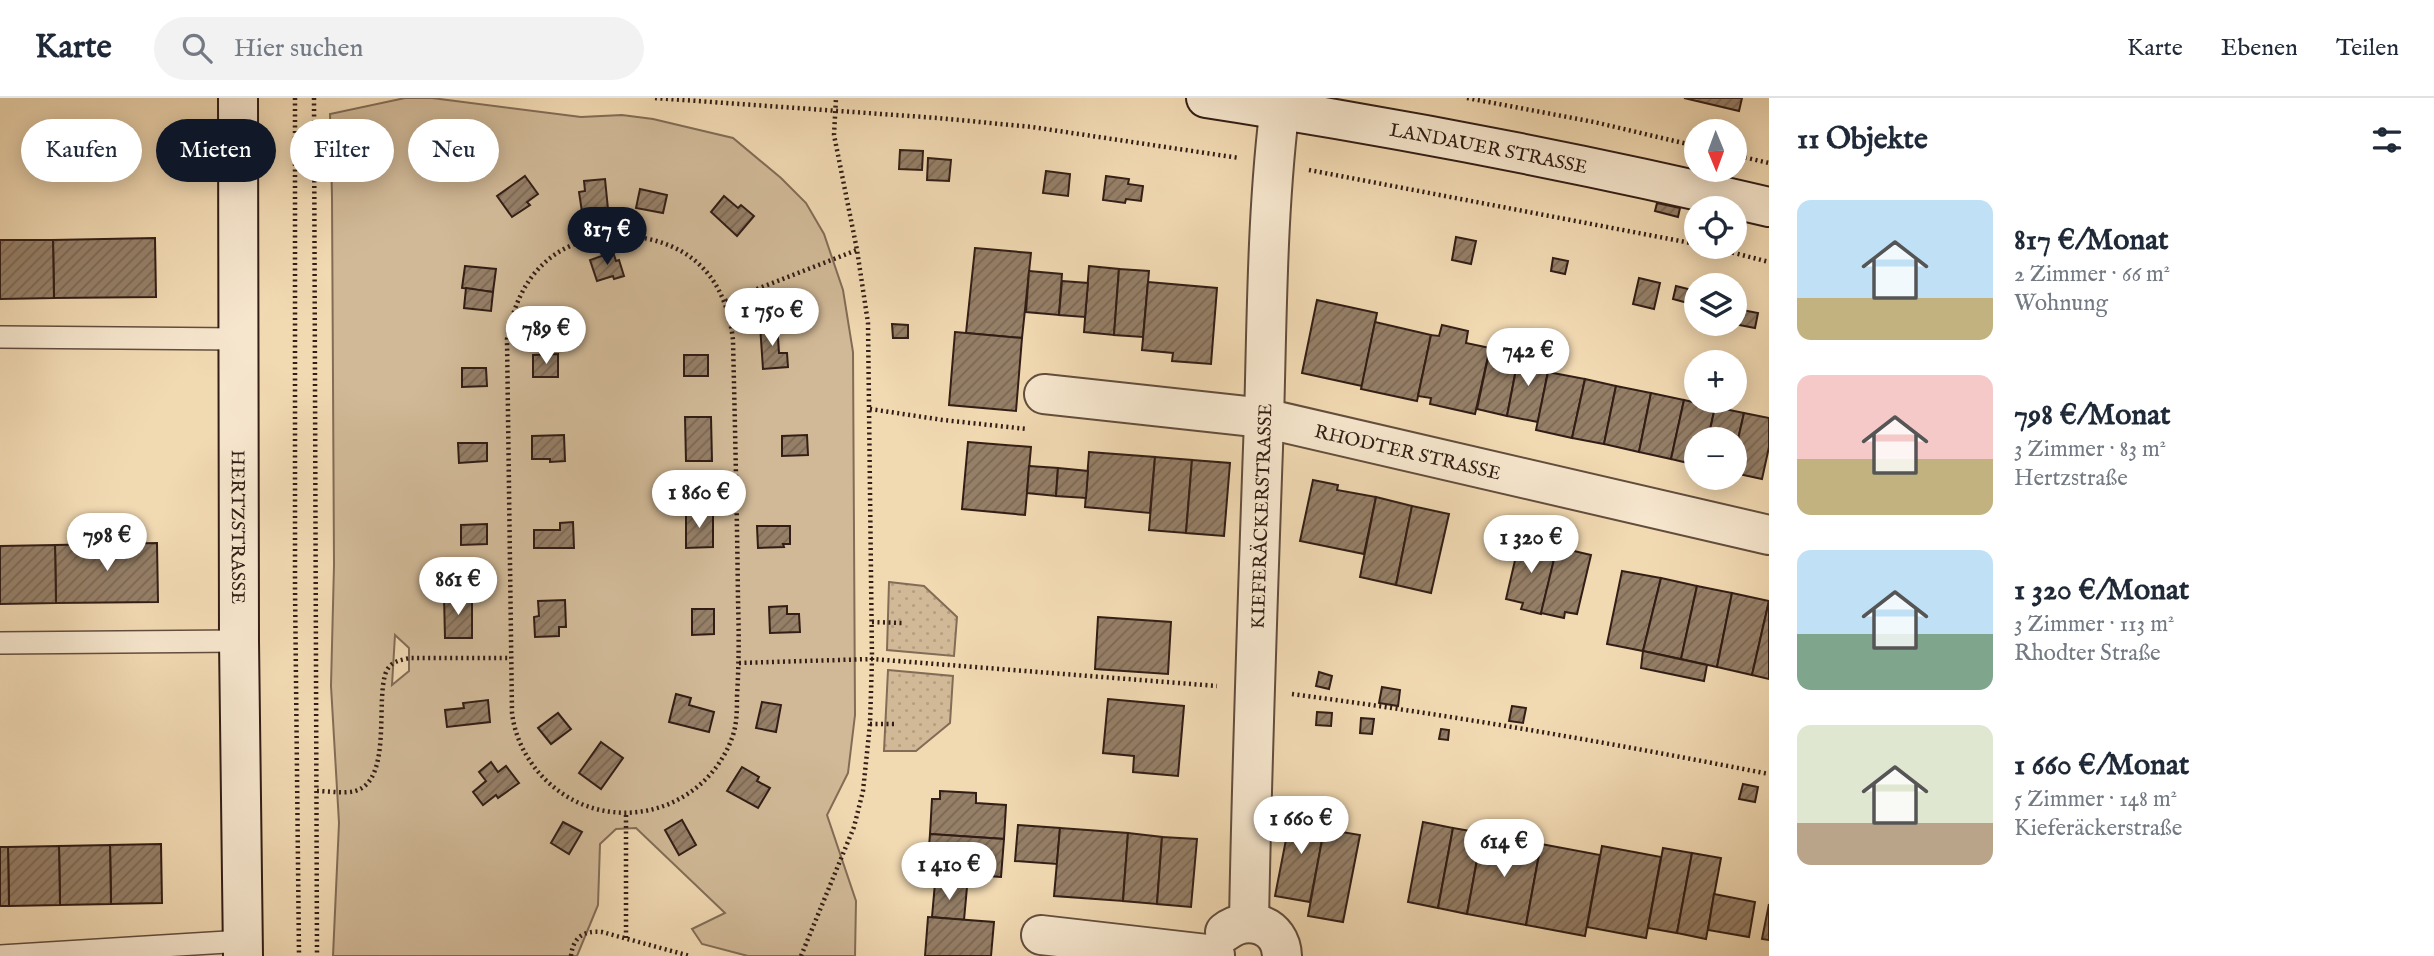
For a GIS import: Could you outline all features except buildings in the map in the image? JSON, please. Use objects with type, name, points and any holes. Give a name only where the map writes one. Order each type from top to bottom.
[{"type":"street","name":"HERTZSTRASSE","points":[[238,98],[239,641],[243,948]]},
{"type":"street","name":"LANDAUER STRASSE","points":[[1206,98],[1281,104],[1673,184],[1769,207]]},
{"type":"street","name":"KIEFERÄCKERSTRASSE","points":[[1249,922],[1253,689],[1269,246],[1281,104]]},
{"type":"street","name":"RHODTER STRASSE","points":[[1044,394],[1264,418],[1769,535]]},
{"type":"street","points":[[1041,936],[1215,955],[1220,938],[1225,932],[1240,923],[1249,922],[1258,923],[1274,933],[1282,956]]},
{"type":"lane","points":[[0,337],[239,339]]},
{"type":"lane","points":[[0,643],[239,641]]},
{"type":"lane","points":[[0,956],[243,948]]},
{"type":"path","points":[[295,98],[295,588],[299,956]]},
{"type":"path","points":[[314,98],[317,956]]},
{"type":"path","points":[[655,98],[1032,127],[1275,164],[1684,242]]},
{"type":"path","points":[[801,956],[854,827],[863,792],[870,724],[872,622],[867,308],[834,135],[836,98]]},
{"type":"path","points":[[1467,98],[1684,142]]},
{"type":"path","points":[[1747,158],[1769,163]]},
{"type":"path","points":[[631,235],[672,245],[690,256],[705,270],[726,301],[733,340],[739,663],[733,736],[714,771],[675,802],[642,812],[610,812],[577,802],[549,784],[528,757],[514,727],[510,658],[507,339],[517,299],[528,279],[541,264],[556,253],[593,237],[631,235]]},
{"type":"path","points":[[726,301],[857,250]]},
{"type":"path","points":[[1747,256],[1769,262]]},
{"type":"path","points":[[870,409],[1041,430],[1044,394]]},
{"type":"path","points":[[872,622],[902,623]]},
{"type":"path","points":[[317,791],[354,791],[367,785],[382,737],[384,683],[388,670],[396,660],[510,658]]},
{"type":"path","points":[[739,663],[872,659],[1253,689],[1459,718],[1769,774]]},
{"type":"path","points":[[870,724],[897,724]]},
{"type":"path","points":[[626,813],[626,938]]},
{"type":"path","points":[[570,956],[573,942],[582,934],[591,931],[690,956]]},
{"type":"shaded area","points":[[405,98],[432,98],[581,117],[622,115],[653,119],[733,138],[806,203],[824,234],[843,290],[853,352],[855,715],[848,773],[827,815],[856,901],[855,956],[748,956],[702,944],[692,929],[725,913],[636,828],[616,829],[600,844],[598,905],[577,956],[333,956],[339,823],[331,686],[334,565],[332,182],[394,182],[394,119],[330,119],[330,114]],"holes":[[[395,635],[409,648],[409,671],[392,685]]]},
{"type":"shaded area","points":[[889,582],[924,586],[957,617],[954,656],[887,650]]},
{"type":"shaded area","points":[[888,670],[953,676],[950,723],[916,751],[884,751]]}]
